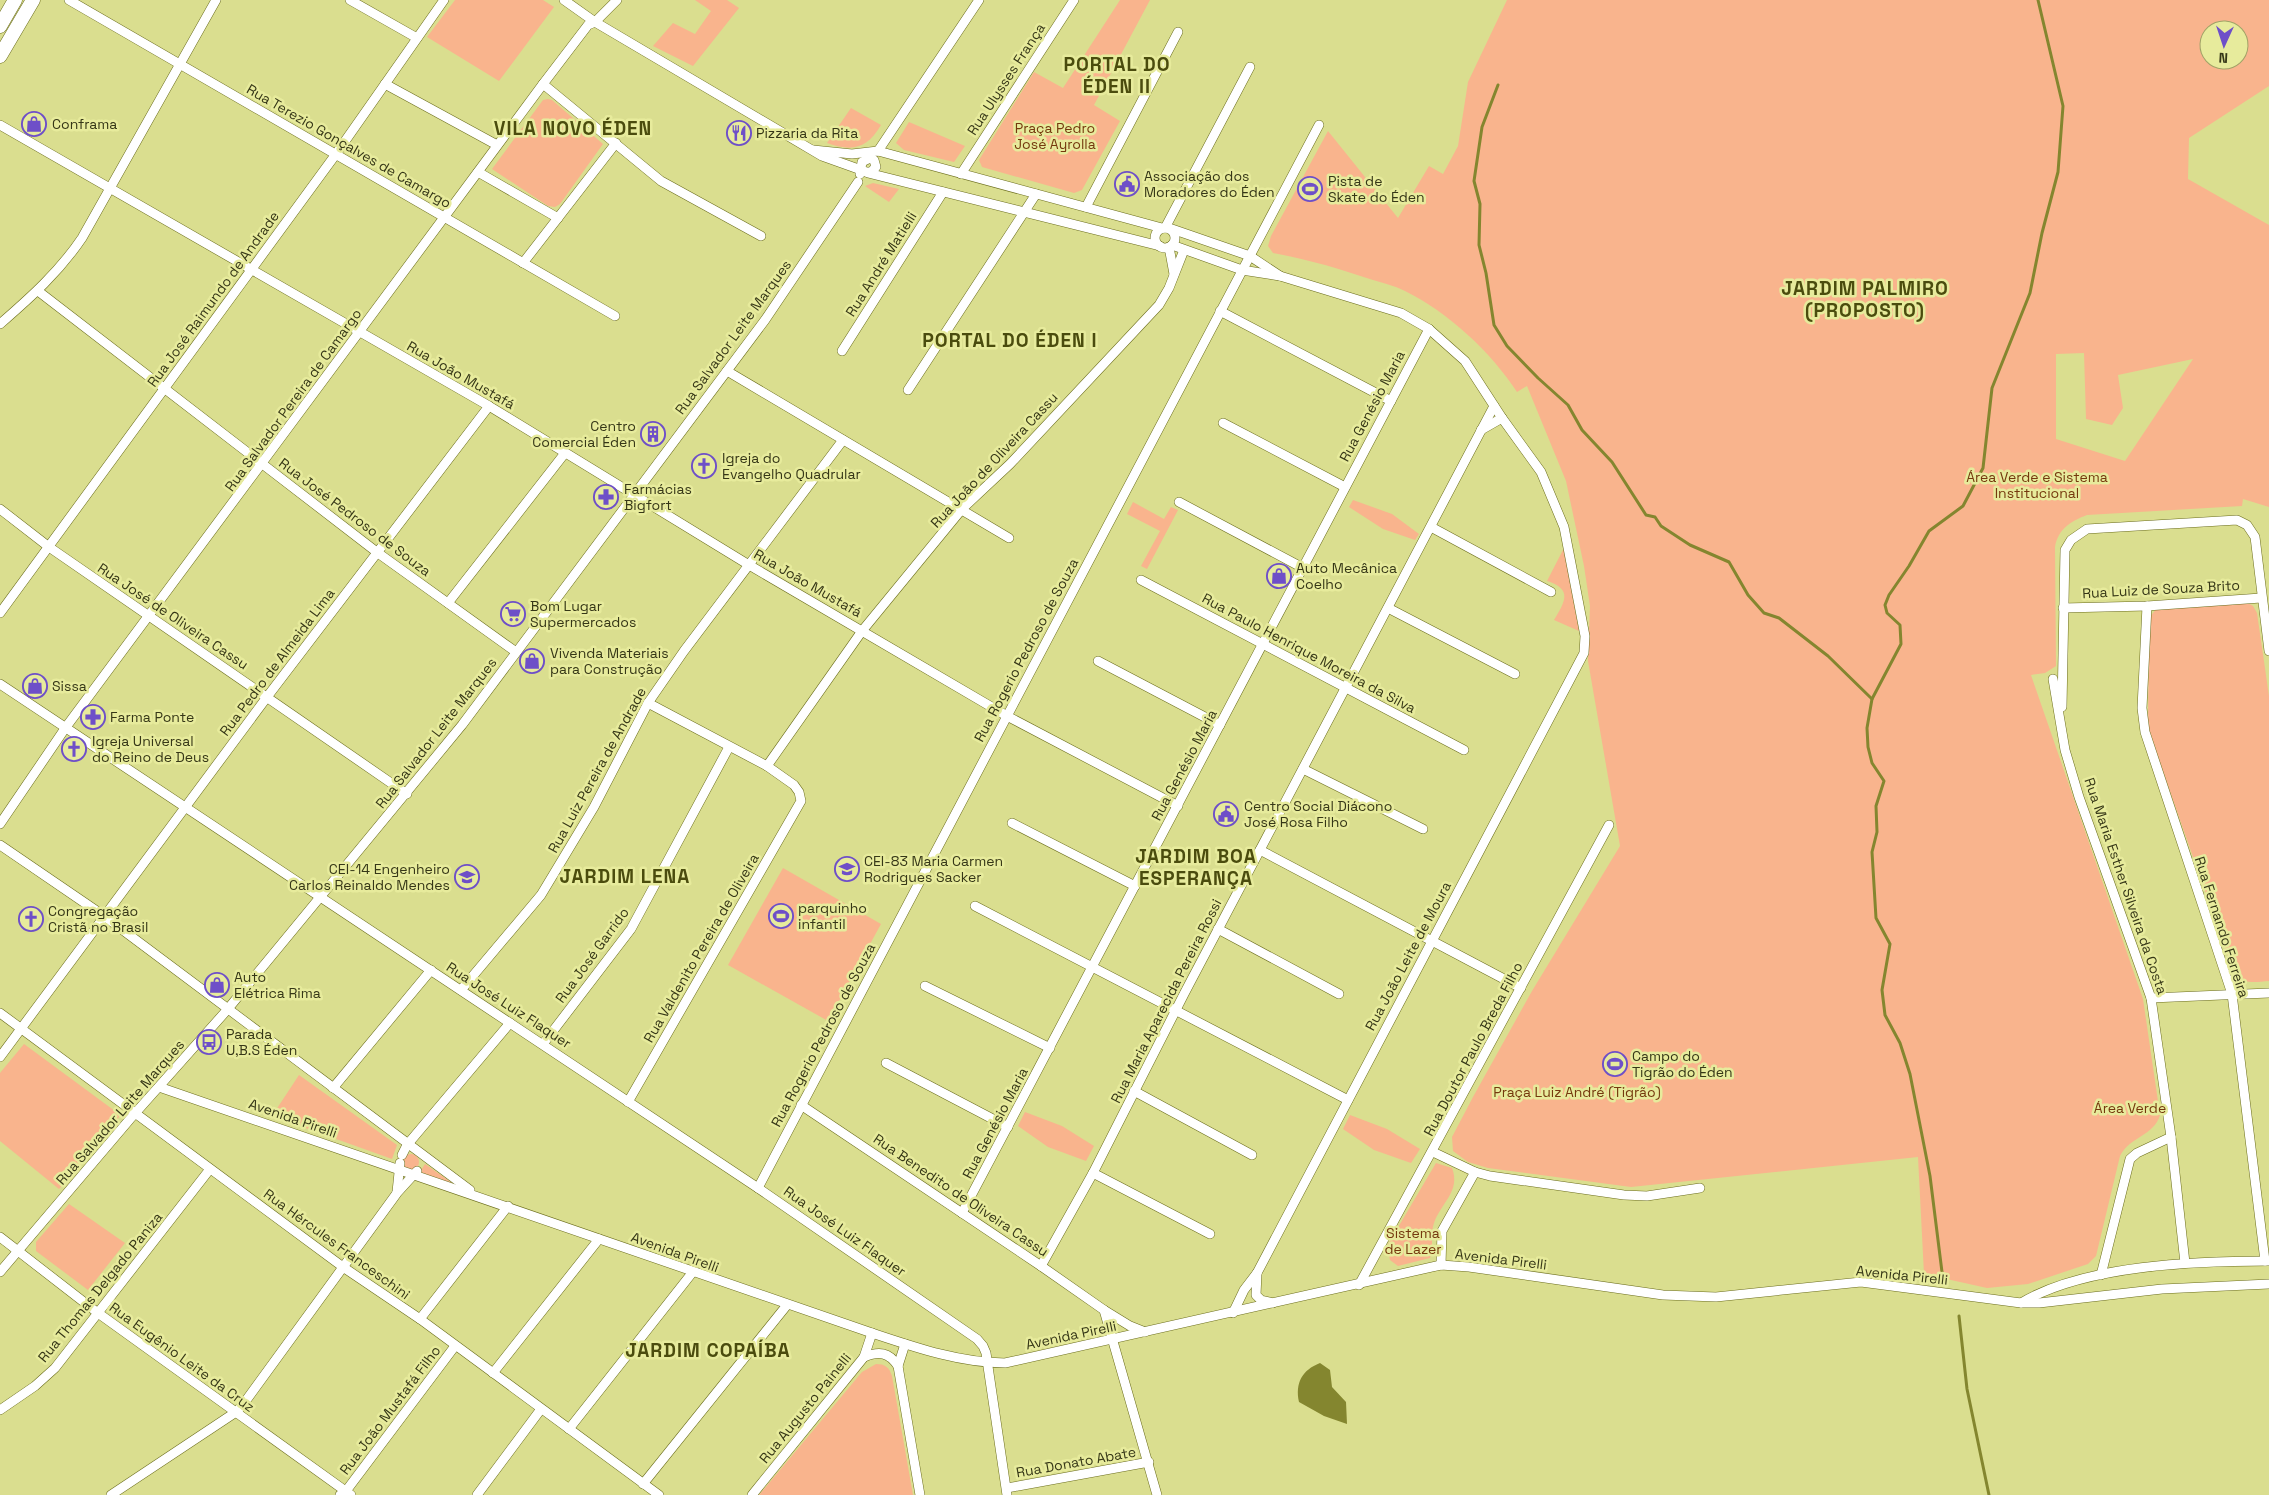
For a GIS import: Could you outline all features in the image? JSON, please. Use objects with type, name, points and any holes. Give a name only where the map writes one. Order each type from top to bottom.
[{"type":"main road","points":[[0,26],[15,0]]},
{"type":"main road","points":[[0,56],[33,0]]},
{"type":"street","name":"Rua Terezio Gonçalves de Camargo","points":[[69,0],[614,316]]},
{"type":"street","points":[[0,324],[38,292],[65,264],[82,238],[216,0]]},
{"type":"street","points":[[350,0],[416,38]]},
{"type":"street","name":"Rua José Raimundo de Andrade","points":[[0,613],[336,154],[444,0]]},
{"type":"street","points":[[564,0],[595,22],[841,164],[867,168],[943,192],[1024,214],[1160,246],[1171,246],[1242,270],[1280,276],[1401,313],[1429,329],[1465,361],[1502,418],[1481,430]]},
{"type":"street","name":"Rua Salvador Pereira de Camargo","points":[[0,824],[66,727],[263,464],[497,145],[588,25],[595,22],[616,0]]},
{"type":"street","name":"Rua Salvador Leite Marques","points":[[0,1272],[227,1010],[407,794],[765,320],[979,0]]},
{"type":"street","name":"Rua Ulysses França","points":[[961,174],[1074,0]]},
{"type":"street","points":[[1086,207],[1178,32]]},
{"type":"street","points":[[1160,246],[1155,241],[1155,235],[1165,228],[1250,67]]},
{"type":"street","points":[[385,84],[497,145]]},
{"type":"street","points":[[543,84],[661,180],[761,236]]},
{"type":"street","name":"Rua João Mustafá","points":[[0,125],[488,406],[749,565],[1007,716],[1178,806]]},
{"type":"street","name":"Rua Rogerio Pedroso de Souza","points":[[758,1188],[1319,125]]},
{"type":"street","points":[[523,263],[616,143]]},
{"type":"street","points":[[814,150],[852,154],[878,152],[1165,228],[1250,256],[1280,276]]},
{"type":"street","points":[[478,172],[558,218]]},
{"type":"street","name":"Rua André Matielli","points":[[842,351],[943,192]]},
{"type":"street","points":[[908,390],[1036,194]]},
{"type":"street","points":[[1165,228],[1175,236],[1171,246],[1174,275]]},
{"type":"street","name":"Rua João de Oliveira Cassu","points":[[767,766],[862,631],[962,509],[1010,464],[1159,305],[1184,250]]},
{"type":"street","name":"Rua José Pedroso de Souza","points":[[38,292],[166,388],[378,553],[516,652]]},
{"type":"street","points":[[1220,311],[1391,401]]},
{"type":"street","name":"Rua Genésio Maria","points":[[962,1213],[1429,329]]},
{"type":"street","points":[[727,371],[1009,538]]},
{"type":"street","name":"Rua Pedro de Almeida Lima","points":[[0,1057],[267,697],[488,406]]},
{"type":"street","name":"Rua Maria Aparecida Pereira Rossi","points":[[1041,1266],[1093,1173],[1218,928],[1494,406]]},
{"type":"street","name":"Rua João Leite de Moura","points":[[1233,1313],[1244,1290],[1257,1273],[1584,653],[1585,636],[1564,527],[1541,472],[1502,418]]},
{"type":"street","points":[[1223,423],[1345,486]]},
{"type":"street","name":"Rua Luiz Pereira de Andrade","points":[[461,990],[541,895],[594,807],[648,702],[843,440]]},
{"type":"street","points":[[448,603],[564,453]]},
{"type":"street","points":[[1179,502],[1303,568]]},
{"type":"street","name":"Rua José de Oliveira Cassu","points":[[0,509],[48,547],[407,794]]},
{"type":"street","name":"Rua Maria Esther Silveira da Costa","points":[[2062,728],[2063,608],[2066,550],[2071,540],[2078,534],[2087,530],[2237,520],[2248,525],[2255,538],[2261,598]]},
{"type":"street","points":[[1431,527],[1551,592]]},
{"type":"street","name":"Rua Paulo Henrique Moreira da Silva","points":[[1142,580],[1464,750]]},
{"type":"street","points":[[2261,598],[2269,651]]},
{"type":"street","name":"Rua Luiz de Souza Brito","points":[[2063,608],[2147,606],[2261,598]]},
{"type":"street","name":"Rua Fernando Ferreira","points":[[2147,606],[2142,708],[2145,732],[2232,994],[2267,1261]]},
{"type":"street","points":[[1388,608],[1515,674]]},
{"type":"street","points":[[1098,661],[1220,725]]},
{"type":"street","name":"Rua Maria Esther Silveira da Costa","points":[[2053,679],[2066,750],[2080,797],[2151,998],[2171,1137],[2185,1262]]},
{"type":"street","name":"Rua José Luiz Flaquer","points":[[0,684],[758,1188],[977,1339],[983,1346],[988,1363],[1007,1492]]},
{"type":"street","points":[[648,702],[767,766]]},
{"type":"street","name":"Rua José Garrido","points":[[543,1044],[631,929],[729,746]]},
{"type":"street","name":"Rua Valdenito Pereira de Oliveira","points":[[628,1102],[801,801],[799,792],[794,785],[767,766]]},
{"type":"street","points":[[1303,769],[1423,829]]},
{"type":"street","points":[[1012,823],[1135,886]]},
{"type":"street","name":"Rua Doutor Paulo Breda Filho","points":[[1359,1285],[1433,1152],[1609,825]]},
{"type":"street","points":[[0,845],[104,916],[407,1145],[478,1196]]},
{"type":"street","points":[[1260,850],[1521,988]]},
{"type":"street","points":[[975,906],[1348,1100]]},
{"type":"street","points":[[1218,928],[1339,994]]},
{"type":"street","points":[[333,1088],[431,970]]},
{"type":"street","points":[[925,986],[1050,1048]]},
{"type":"street","points":[[2151,998],[2269,993]]},
{"type":"street","name":"Rua Hércules Franceschini","points":[[0,1013],[343,1267],[420,1320],[658,1495]]},
{"type":"street","points":[[111,1495],[236,1412],[397,1193],[407,1167],[407,1145],[510,1022]]},
{"type":"street","points":[[886,1063],[1008,1128]]},
{"type":"street","name":"Avenida Pirelli","points":[[159,1087],[407,1167],[478,1196],[692,1273],[905,1344],[988,1363],[1005,1363],[1147,1333],[1441,1265],[1469,1266],[1663,1295],[1716,1297],[1861,1282],[2021,1303],[2054,1302],[2162,1289],[2269,1284]]},
{"type":"street","points":[[1134,1091],[1252,1154]]},
{"type":"street","name":"Rua Benedito de Oliveira Cassu","points":[[801,1105],[1041,1266],[1106,1312],[1147,1333]]},
{"type":"street","points":[[2101,1275],[2130,1159],[2137,1153],[2171,1137]]},
{"type":"street","points":[[397,1193],[407,1167],[406,1152],[417,1152]]},
{"type":"street","points":[[407,1167],[422,1162],[417,1152]]},
{"type":"street","points":[[1433,1152],[1475,1172],[1624,1195],[1647,1196],[1700,1188]]},
{"type":"street","name":"Rua Thomas Delgado Paniza","points":[[0,1410],[35,1386],[55,1368],[210,1169]]},
{"type":"street","points":[[1441,1265],[1442,1231],[1475,1172]]},
{"type":"street","points":[[1093,1173],[1210,1234]]},
{"type":"street","points":[[420,1320],[508,1206]]},
{"type":"street","name":"Rua Eugênio Leite da Cruz","points":[[0,1237],[98,1314],[236,1412],[346,1494]]},
{"type":"street","points":[[493,1373],[599,1239]]},
{"type":"street","points":[[2021,1303],[2037,1294],[2101,1275],[2185,1262],[2267,1261]]},
{"type":"street","points":[[569,1429],[692,1273]]},
{"type":"street","points":[[1257,1273],[1256,1295],[1261,1300],[1276,1304]]},
{"type":"street","points":[[643,1484],[787,1304]]},
{"type":"street","points":[[1106,1312],[1116,1339],[1120,1363],[1158,1495]]},
{"type":"street","name":"Rua Augusto Painelli","points":[[752,1495],[864,1356],[872,1333]]},
{"type":"street","points":[[898,1366],[905,1344]]},
{"type":"street","name":"Rua João Mustafá Filho","points":[[346,1494],[455,1346]]},
{"type":"street","points":[[864,1356],[875,1353],[885,1354],[893,1358],[898,1366],[920,1495]]},
{"type":"street","points":[[477,1495],[541,1409]]},
{"type":"street","name":"Rua Donato Abate","points":[[1007,1492],[1149,1462]]},
{"type":"green space","points":[[455,0],[543,0],[554,7],[499,81],[427,37]]},
{"type":"green space","points":[[695,0],[727,0],[739,8],[693,66],[653,46],[673,23],[695,34],[711,11]]},
{"type":"green space","name":"Praça Pedro José Ayrolla","points":[[1120,0],[1150,0],[1094,105],[1120,121],[1082,190],[1074,193],[982,167],[979,160],[1034,72],[1063,88]]},
{"type":"green space","points":[[1507,0],[2269,0],[2269,86],[2189,138],[2188,179],[2269,225],[2269,507],[2243,499],[2242,506],[2087,515],[2066,526],[2059,535],[2055,547],[2056,666],[2045,673],[2031,675],[2143,999],[2160,1115],[2152,1128],[2129,1145],[2120,1156],[2096,1256],[2088,1264],[2028,1284],[1987,1288],[1924,1274],[1918,1157],[1631,1187],[1488,1168],[1468,1162],[1453,1151],[1452,1137],[1473,1097],[1532,991],[1620,846],[1588,661],[1590,606],[1584,566],[1566,481],[1527,386],[1517,392],[1495,362],[1467,334],[1437,310],[1405,291],[1336,268],[1273,253],[1268,246],[1271,236],[1328,131],[1398,218],[1429,166],[1443,174],[1458,146],[1468,82]],"holes":[[[2084,353],[2086,419],[2112,425],[2123,408],[2118,375],[2193,359],[2125,461],[2056,439],[2056,354]]]},
{"type":"green space","points":[[543,100],[552,100],[603,144],[560,204],[555,207],[548,206],[492,169]]},
{"type":"green space","points":[[851,108],[881,125],[876,133],[864,144],[851,148],[827,143]]},
{"type":"green space","points":[[909,122],[965,146],[954,162],[904,150],[896,143]]},
{"type":"green space","points":[[873,183],[899,189],[889,202],[865,186]]},
{"type":"green space","points":[[1353,500],[1392,514],[1419,534],[1415,540],[1383,529],[1349,507]]},
{"type":"green space","points":[[1133,502],[1164,519],[1171,507],[1178,510],[1147,569],[1141,566],[1160,531],[1127,514]]},
{"type":"green space","points":[[1564,548],[1579,631],[1554,620],[1563,602],[1564,592],[1555,584],[1547,581]]},
{"type":"green space","points":[[2246,602],[2253,606],[2257,613],[2269,696],[2269,981],[2254,982],[2246,981],[2234,973],[2148,725],[2149,618],[2157,608]]},
{"type":"green space","points":[[783,868],[881,924],[828,1021],[728,965]]},
{"type":"green space","points":[[24,1044],[119,1114],[119,1117],[59,1189],[0,1141],[0,1073]]},
{"type":"green space","points":[[299,1075],[397,1145],[392,1159],[272,1116]]},
{"type":"green space","points":[[1025,1112],[1062,1126],[1094,1146],[1086,1161],[1048,1147],[1018,1126]]},
{"type":"green space","points":[[1350,1115],[1387,1129],[1420,1149],[1411,1163],[1374,1150],[1343,1129]]},
{"type":"green space","points":[[411,1154],[419,1162],[411,1170],[403,1162]]},
{"type":"green space","name":"Sistema de Lazer","points":[[1436,1163],[1452,1168],[1454,1183],[1449,1197],[1434,1223],[1430,1258],[1398,1266],[1390,1260],[1387,1246]]},
{"type":"green space","points":[[425,1164],[458,1187],[420,1172]]},
{"type":"green space","points":[[69,1204],[125,1243],[88,1290],[36,1251],[36,1242]]},
{"type":"green space","points":[[876,1364],[890,1370],[892,1376],[913,1495],[759,1495],[862,1372]]},
{"type":"shaded area","points":[[1320,1363],[1330,1370],[1332,1387],[1346,1402],[1347,1424],[1324,1416],[1299,1402],[1298,1389],[1301,1378],[1309,1369]]},
{"type":"waterway","points":[[1943,1280],[1930,1176],[1910,1074],[1900,1043],[1885,1015],[1882,990],[1890,944],[1876,918],[1872,852],[1877,832],[1876,806],[1884,781],[1872,763],[1868,747],[1867,728],[1872,699],[1901,644],[1900,625],[1887,613],[1885,605],[1889,595],[1909,566],[1929,531],[1963,506],[1983,468],[1992,388],[2030,293],[2042,233],[2058,172],[2063,106],[2038,0]]},
{"type":"waterway","points":[[1498,85],[1482,127],[1474,181],[1480,204],[1479,245],[1486,273],[1494,325],[1507,346],[1568,405],[1582,430],[1612,462],[1646,515],[1655,517],[1661,526],[1690,545],[1729,562],[1748,595],[1764,613],[1779,618],[1828,656],[1872,699]]},
{"type":"waterway","points":[[1959,1316],[1967,1389],[1989,1495]]},
{"type":"place","name":"Conframa","points":[[34,124]]},
{"type":"place","name":"Pizzaria da Rita","points":[[739,133]]},
{"type":"place","name":"Associação dos Moradores do Éden","points":[[1127,184]]},
{"type":"place","name":"Pista de Skate do Éden","points":[[1310,189]]},
{"type":"place","name":"Centro Comercial Éden","points":[[653,434]]},
{"type":"place","name":"Igreja do Evangelho Quadrular","points":[[704,466]]},
{"type":"place","name":"Farmácias Bigfort","points":[[606,497]]},
{"type":"place","name":"Auto Mecânica Coelho","points":[[1279,576]]},
{"type":"place","name":"Bom Lugar Supermercados","points":[[513,614]]},
{"type":"place","name":"Vivenda Materiais para Construção","points":[[532,661]]},
{"type":"place","name":"Sissa","points":[[35,686]]},
{"type":"place","name":"Farma Ponte","points":[[93,717]]},
{"type":"place","name":"Igreja Universal do Reino de Deus","points":[[74,749]]},
{"type":"place","name":"Centro Social Diácono José Rosa Filho","points":[[1226,814]]},
{"type":"place","name":"CEI-83 Maria Carmen Rodrigues Sacker","points":[[847,869]]},
{"type":"place","name":"CEI-14 Engenheiro Carlos Reinaldo Mendes","points":[[467,877]]},
{"type":"place","name":"parquinho infantil","points":[[781,916]]},
{"type":"place","name":"Congregação Cristã no Brasil","points":[[31,919]]},
{"type":"place","name":"Auto Elétrica Rima","points":[[217,985]]},
{"type":"place","name":"Parada U,B.S Éden","points":[[209,1042]]},
{"type":"place","name":"Campo do Tigrão do Éden","points":[[1615,1064]]},
{"type":"district","name":"PORTAL DO ÉDEN II","points":[[1117,75]]},
{"type":"district","name":"VILA NOVO ÉDEN","points":[[573,128]]},
{"type":"district","name":"JARDIM PALMIRO (PROPOSTO)","points":[[1865,299]]},
{"type":"district","name":"PORTAL DO ÉDEN I","points":[[1010,340]]},
{"type":"district","name":"JARDIM BOA ESPERANÇA","points":[[1196,867]]},
{"type":"district","name":"JARDIM LENA","points":[[625,876]]},
{"type":"district","name":"JARDIM COPAÍBA","points":[[708,1350]]},
{"type":"park label","name":"Área Verde e Sistema Institucional","points":[[2037,486]]},
{"type":"park label","name":"Praça Luiz André (Tigrão)","points":[[1577,1092]]},
{"type":"park label","name":"Área Verde","points":[[2130,1108]]}]
